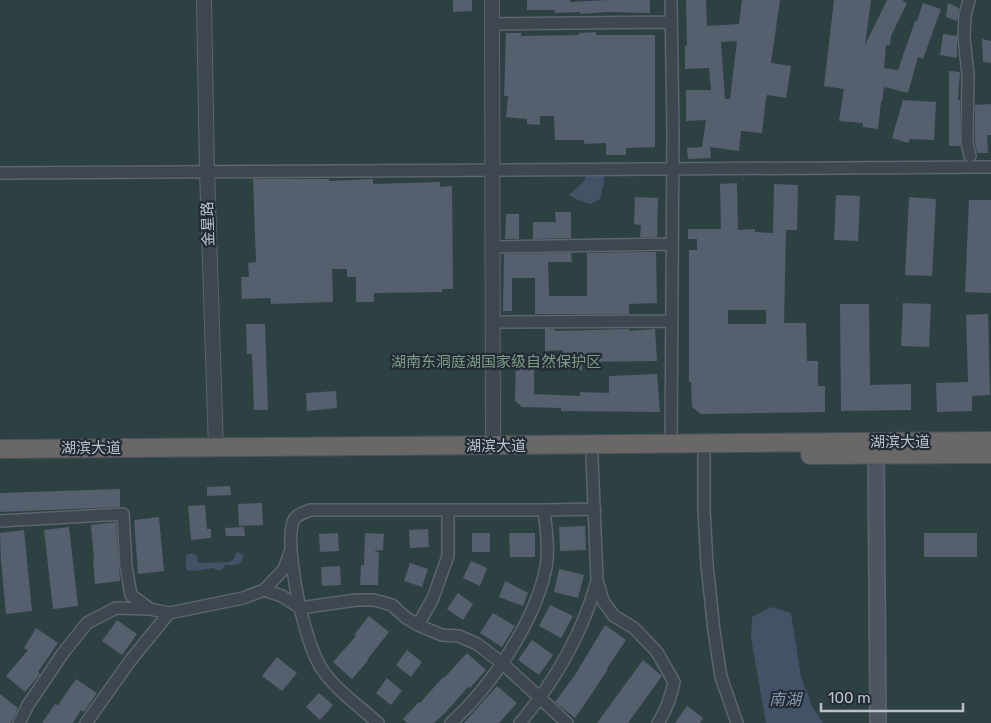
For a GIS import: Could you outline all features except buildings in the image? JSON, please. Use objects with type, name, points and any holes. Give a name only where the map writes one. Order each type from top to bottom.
[{"type":"highway","name":"湖滨大道","points":[[0,449],[991,441]]},
{"type":"highway","name":"湖滨大道","points":[[0,461],[991,454]]},
{"type":"main road","points":[[876,455],[878,723]]},
{"type":"street","name":"金星路","points":[[204,0],[207,171],[216,448]]},
{"type":"street","points":[[492,0],[493,446]]},
{"type":"street","points":[[671,0],[671,444]]},
{"type":"street","points":[[969,0],[965,16],[964,37],[968,75],[967,143],[970,156]]},
{"type":"street","points":[[492,24],[671,22]]},
{"type":"street","points":[[0,173],[991,167]]},
{"type":"street","points":[[492,247],[672,244]]},
{"type":"street","points":[[492,322],[672,320]]},
{"type":"street","points":[[704,456],[707,565],[714,631],[721,677],[737,723]]},
{"type":"street","points":[[592,457],[598,580],[603,601],[614,616],[634,628],[657,652],[674,682],[666,710],[658,723]]},
{"type":"street","points":[[378,723],[337,686],[321,668],[313,651],[294,584],[292,524],[296,516],[310,510],[594,509]]},
{"type":"street","points":[[451,723],[481,694],[524,628],[534,606],[546,570],[547,547],[544,510]]},
{"type":"street","points":[[418,625],[433,598],[448,556],[448,511]]},
{"type":"street","points":[[0,521],[123,514],[126,566],[131,595],[150,609]]},
{"type":"street","points":[[19,723],[63,653],[87,623],[116,608],[150,609],[169,613],[243,598],[264,590],[284,569],[292,545]]},
{"type":"street","points":[[520,723],[540,699],[558,672],[590,607],[598,580]]},
{"type":"street","points":[[264,590],[282,596],[300,608],[356,600],[374,600],[392,605],[405,617],[418,625],[442,635],[459,636],[477,644],[502,663],[567,723]]},
{"type":"street","points":[[86,723],[130,661],[169,613]]},
{"type":"green space","name":"湖南东洞庭湖国家级自然保护区","points":[[0,0],[991,0],[991,723],[0,723]]},
{"type":"water","points":[[604,169],[604,183],[600,199],[590,204],[569,195],[584,181],[587,174]]},
{"type":"water","points":[[237,552],[244,555],[241,562],[235,565],[225,565],[222,570],[215,570],[214,568],[186,570],[186,555],[192,553],[197,556],[198,563],[229,562],[233,560]]},
{"type":"water","name":"南湖","points":[[771,607],[791,613],[801,677],[812,706],[823,723],[766,723],[751,638],[752,617]]}]
